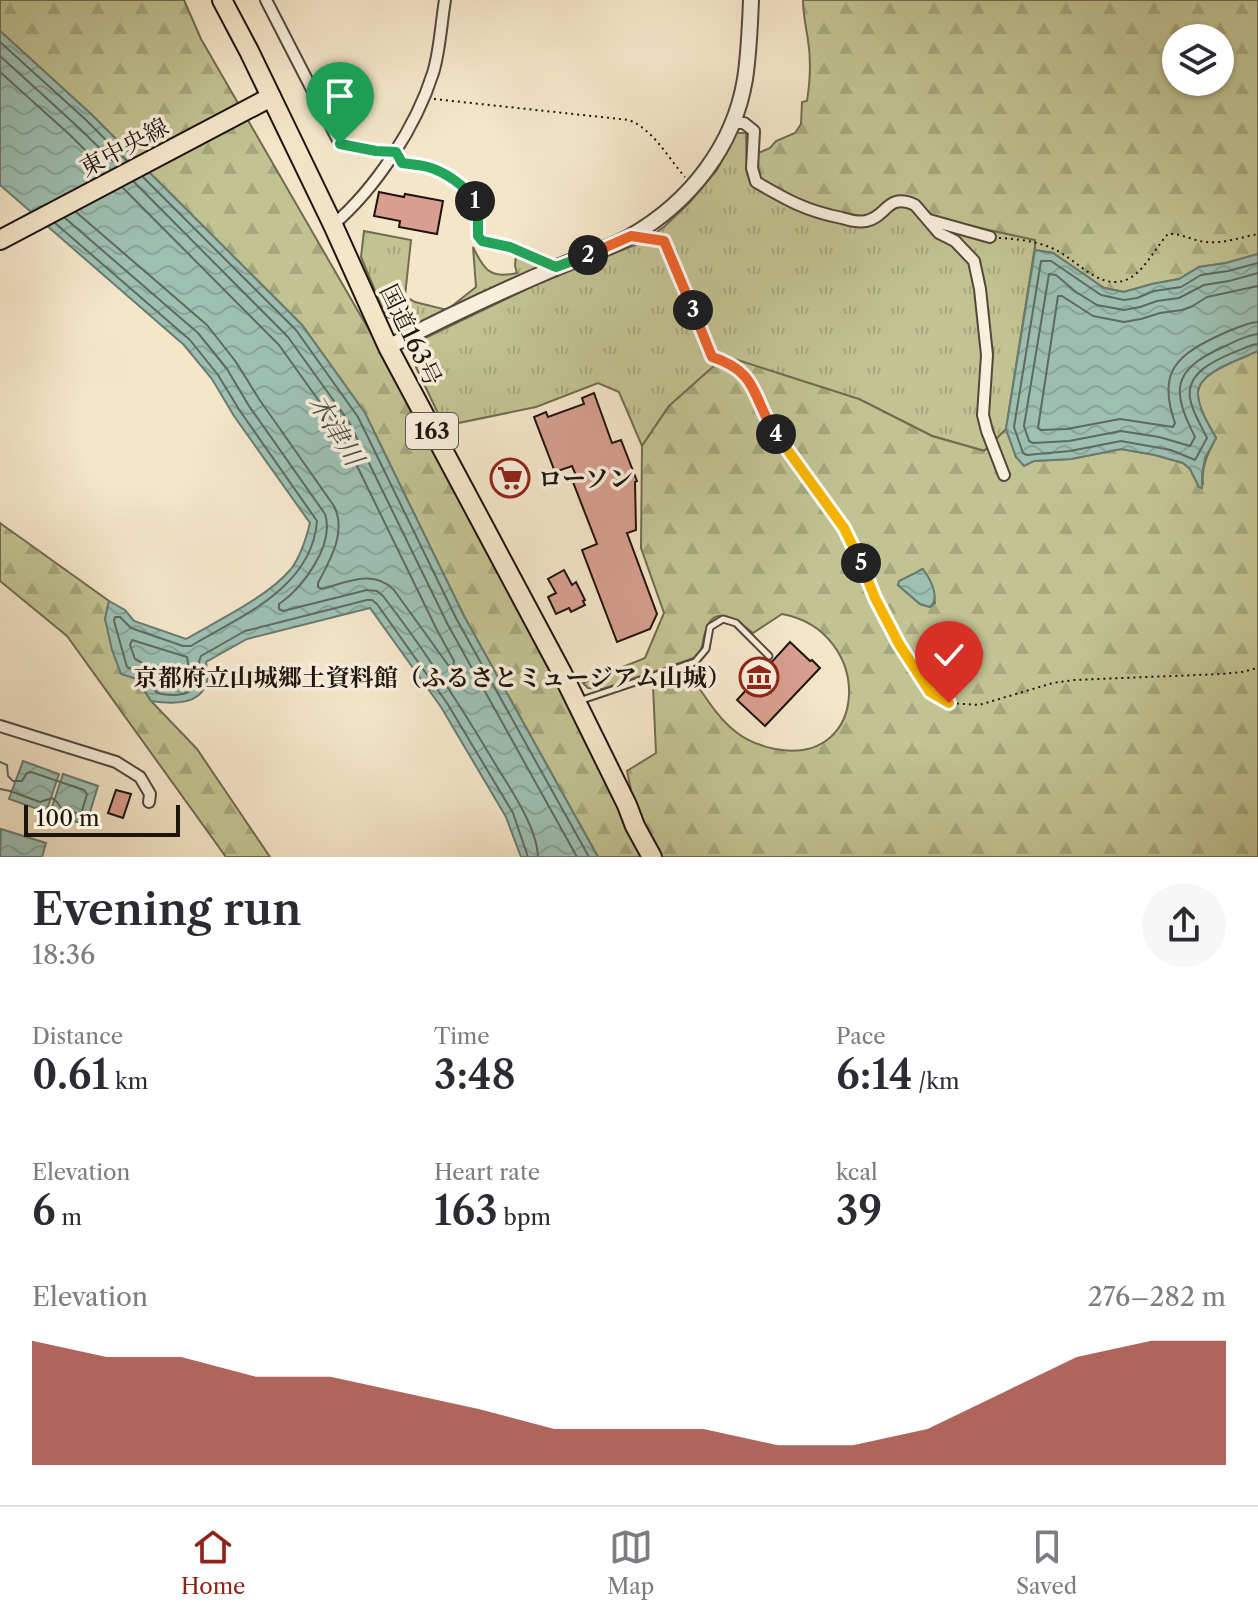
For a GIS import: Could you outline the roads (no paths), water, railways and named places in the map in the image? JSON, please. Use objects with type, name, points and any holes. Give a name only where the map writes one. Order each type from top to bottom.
[{"type":"highway","name":"国道163号","points":[[222,0],[333,225],[388,347],[575,702],[652,857]]},
{"type":"highway","name":"東中央線","points":[[0,240],[271,97]]},
{"type":"street","points":[[266,0],[340,144],[396,152]]},
{"type":"street","points":[[333,225],[352,209],[396,152],[424,98],[434,69],[445,0]]},
{"type":"street","points":[[388,347],[478,301],[612,246],[662,215],[694,186],[722,146],[732,123],[744,82],[751,0]]},
{"type":"street","points":[[732,123],[744,123],[754,131],[752,168],[756,182],[797,206],[862,222],[871,220],[890,204],[905,201],[915,205],[939,233],[955,241],[974,261],[987,355],[983,415],[1004,475]]},
{"type":"street","points":[[927,220],[990,237]]},
{"type":"street","points":[[631,236],[664,241],[712,357],[724,361]]},
{"type":"street","points":[[0,726],[116,762],[140,777],[150,794],[149,802]]},
{"type":"lane","points":[[575,702],[695,662],[706,649],[710,627],[723,619],[736,623],[769,656]]},
{"type":"water","name":"木津川","points":[[0,31],[91,114],[302,325],[365,413],[464,616],[598,857],[521,857],[506,817],[441,707],[370,608],[247,639],[206,662],[207,680],[203,690],[198,696],[184,702],[151,701],[137,679],[121,674],[105,619],[109,601],[125,610],[134,621],[186,639],[242,607],[281,579],[298,559],[310,523],[234,416],[212,379],[184,345],[0,185]]},
{"type":"water","points":[[1035,250],[1053,253],[1104,288],[1124,292],[1179,279],[1199,267],[1258,254],[1258,351],[1220,368],[1199,387],[1200,406],[1216,438],[1205,458],[1202,488],[1183,463],[1121,449],[1071,459],[1034,461],[1024,466],[1016,457],[1006,429]]},
{"type":"water","points":[[923,569],[935,598],[930,607],[920,604],[898,585],[899,581]]},
{"type":"water","points":[[23,761],[59,774],[46,812],[9,799]]},
{"type":"water","points":[[63,774],[98,786],[86,825],[50,813]]},
{"type":"water","points":[[1,829],[46,843],[42,857],[0,857]]},
{"type":"place","name":"ローソン","points":[[510,478]]},
{"type":"place","name":"京都府立山城郷土資料館（ふるさとミュージアム山城）","points":[[759,677]]}]
